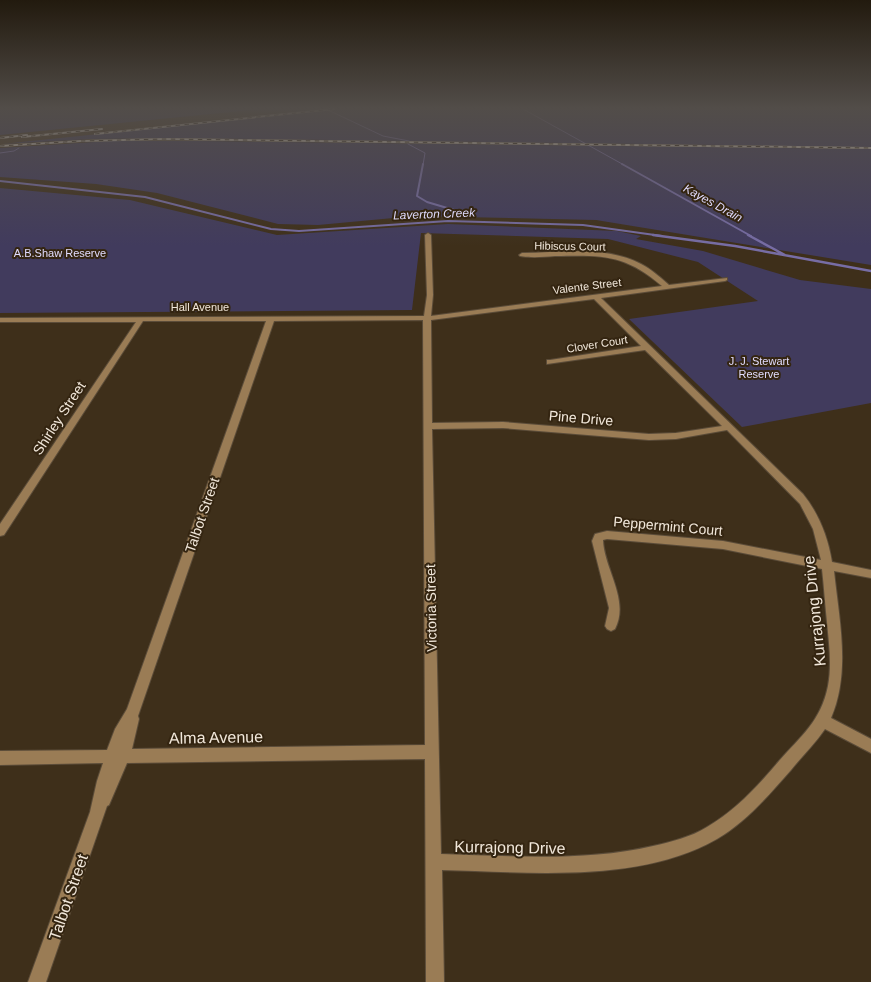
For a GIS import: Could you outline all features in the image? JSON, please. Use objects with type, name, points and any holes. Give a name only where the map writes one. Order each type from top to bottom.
[{"type":"street","name":"Victoria Street","points":[[428,235],[430,295],[426,317],[435,982]]},
{"type":"street","name":"Hibiscus Court","points":[[516,249],[521,258],[597,255],[623,259],[643,267],[668,287]]},
{"type":"street","name":"Valente Street","points":[[426,317],[725,280]]},
{"type":"street","name":"Kurrajong Drive","points":[[434,862],[587,864],[644,857],[700,839],[740,814],[770,784],[823,721],[834,692],[838,667],[826,565],[820,532],[813,515],[802,500],[730,427],[595,296]]},
{"type":"street","name":"Hall Avenue","points":[[0,320],[426,317]]},
{"type":"street","name":"Talbot Street","points":[[37,982],[98,812],[114,781],[118,757],[130,734],[133,712],[271,318]]},
{"type":"street","name":"Shirley Street","points":[[0,532],[141,319]]},
{"type":"street","points":[[0,330],[10,320]]},
{"type":"street","name":"Clover Court","points":[[550,362],[648,347]]},
{"type":"street","name":"Pine Drive","points":[[428,426],[518,426],[649,437],[676,436],[730,427]]},
{"type":"street","name":"Peppermint Court","points":[[611,626],[615,608],[597,541],[599,537],[607,535],[723,545],[826,565]]},
{"type":"street","points":[[826,565],[871,574]]},
{"type":"street","points":[[823,721],[871,746]]},
{"type":"street","name":"Alma Avenue","points":[[0,758],[433,752]]},
{"type":"green space","points":[[0,155],[871,155],[871,265],[596,220],[415,216],[318,225],[278,224],[157,193],[96,184],[0,177]]},
{"type":"green space","points":[[0,188],[130,200],[277,235],[448,224],[617,231],[641,236],[636,239],[703,251],[800,280],[871,289],[871,403],[742,427],[629,319],[758,301],[698,262],[608,239],[421,233],[412,310],[0,313]]},
{"type":"waterway","points":[[423,165],[425,155]]},
{"type":"waterway","name":"Kayes Drain","points":[[606,155],[624,165]]},
{"type":"waterway","points":[[423,164],[417,196],[427,202],[454,210]]},
{"type":"waterway","name":"Kayes Drain","points":[[622,164],[751,236]]},
{"type":"waterway","name":"Laverton Creek","points":[[0,181],[145,197],[271,229],[299,231],[448,221],[583,225],[662,236]]},
{"type":"waterway","name":"Laverton Creek","points":[[653,235],[735,246],[871,271]]},
{"type":"waterway","name":"Kayes Drain","points":[[748,235],[785,255]]},
{"type":"park label","name":"A.B.Shaw Reserve","points":[[60,253]]},
{"type":"park label","name":"J. J. Stewart Reserve","points":[[759,367]]}]
